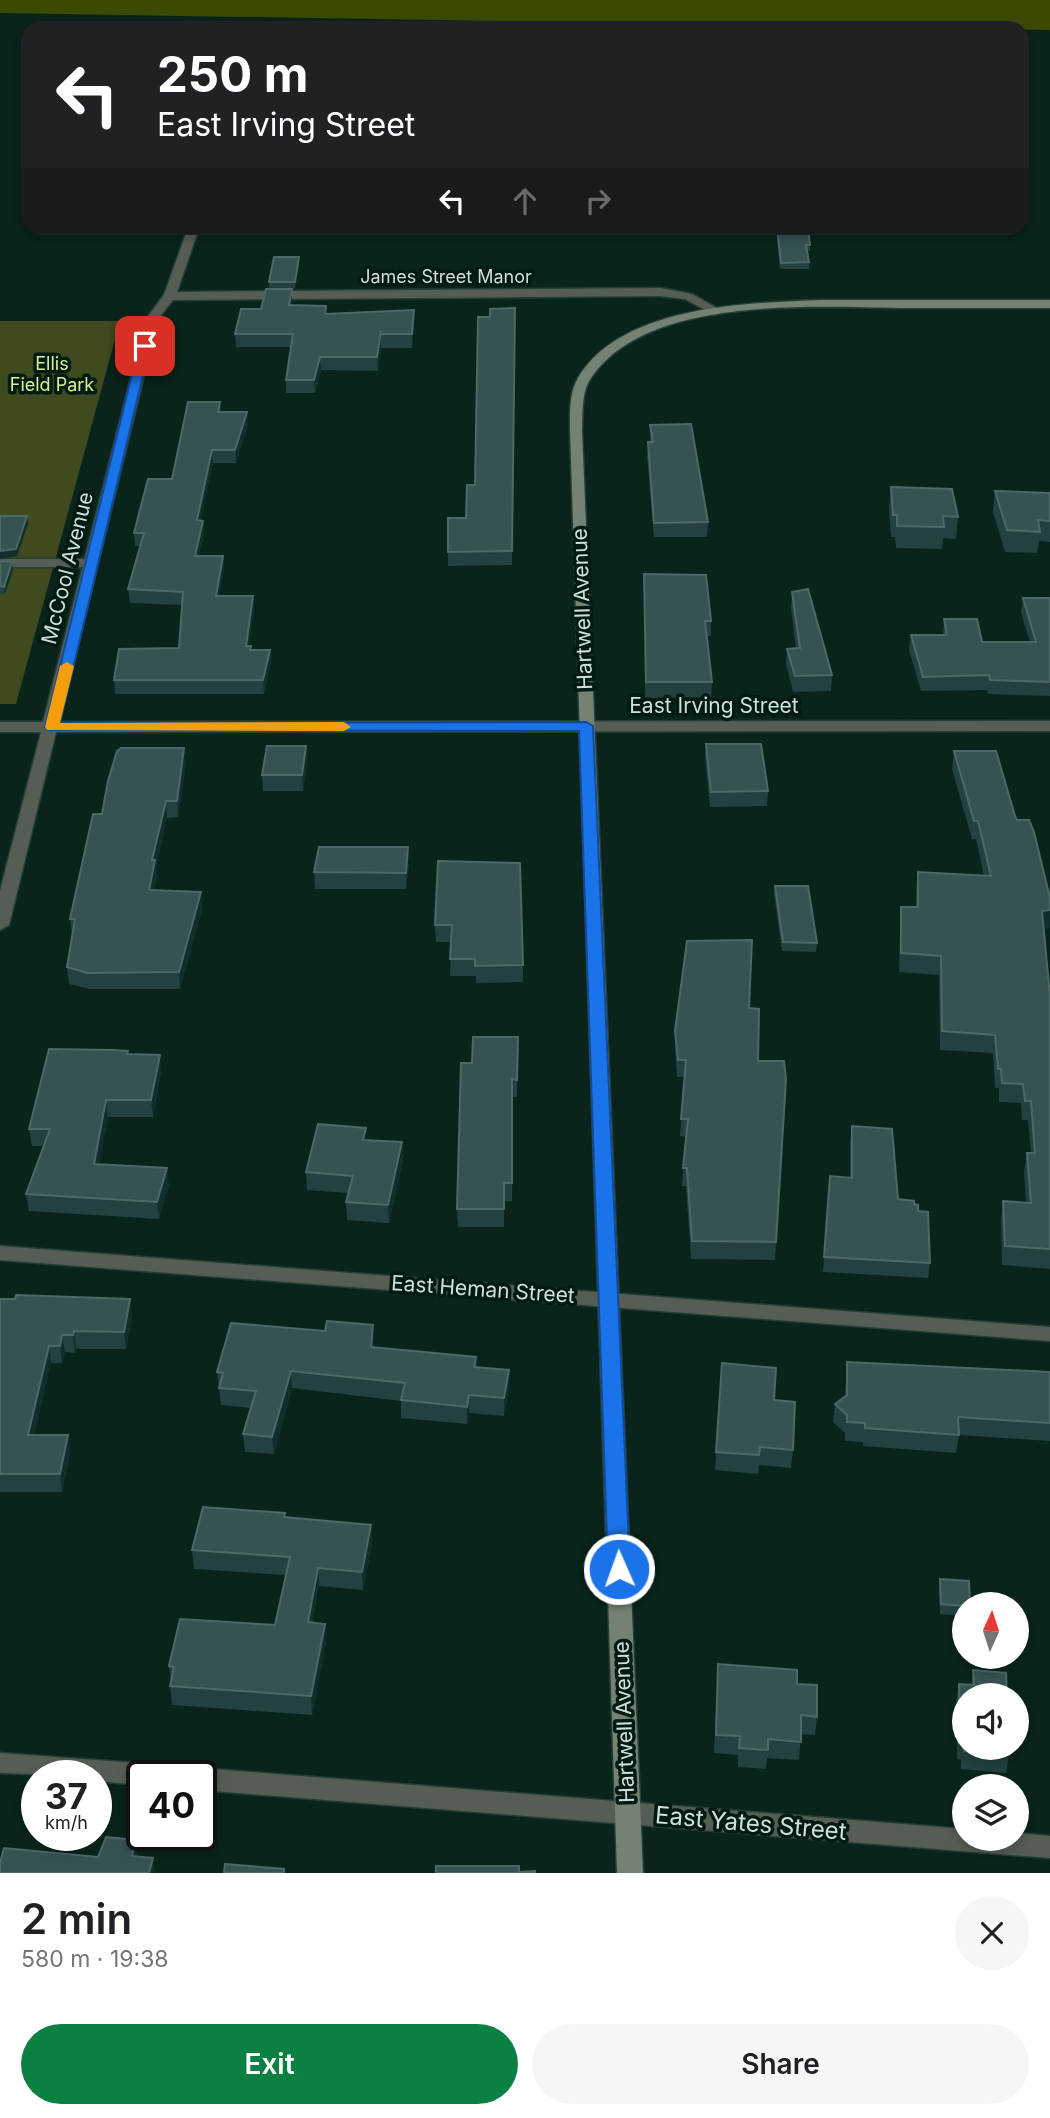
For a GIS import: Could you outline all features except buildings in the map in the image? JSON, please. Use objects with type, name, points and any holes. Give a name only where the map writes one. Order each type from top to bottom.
[{"type":"street","name":"McCool Avenue","points":[[0,925],[52,727],[152,319],[170,296],[191,235]]},
{"type":"street","name":"James Street Manor","points":[[170,296],[660,292],[688,296],[718,312]]},
{"type":"street","name":"Hartwell Avenue","points":[[630,1873],[576,430],[584,378],[603,355],[638,333],[718,312],[834,304],[1050,304]]},
{"type":"street","name":"East Irving Street","points":[[0,727],[1050,726]]},
{"type":"street","name":"East Heman Street","points":[[0,1253],[1050,1334]]},
{"type":"street","points":[[0,1763],[126,1773]]},
{"type":"street","name":"East Yates Street","points":[[217,1780],[1050,1847]]},
{"type":"lane","points":[[0,563],[92,563]]},
{"type":"green space","points":[[0,0],[1050,0],[1050,30],[1029,30],[1029,21],[494,21],[0,13]]},
{"type":"green space","name":"Ellis Field Park","points":[[0,321],[120,321],[16,704],[0,704]]},
{"type":"slow traffic","points":[[67,666],[52,727],[344,727]]},
{"type":"route","points":[[145,346],[52,727],[586,726],[619,1569]]}]
